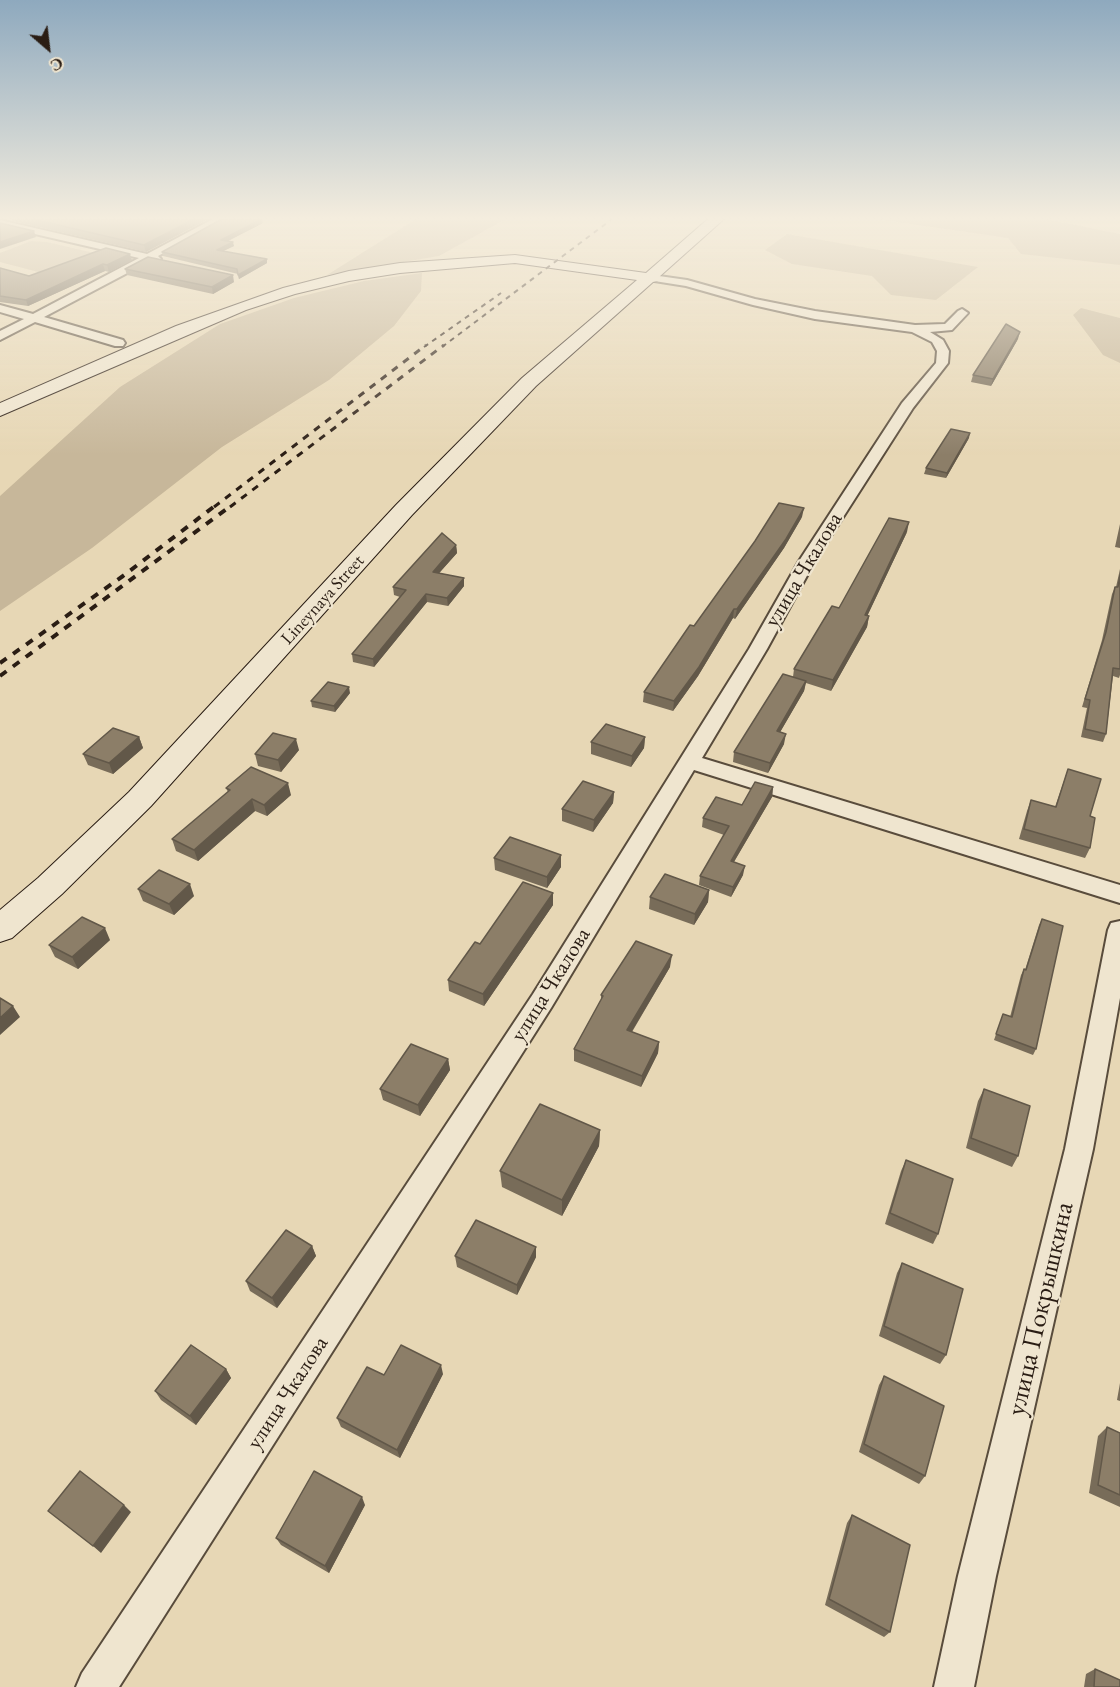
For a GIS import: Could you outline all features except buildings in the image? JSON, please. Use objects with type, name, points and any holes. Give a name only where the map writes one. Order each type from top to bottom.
[{"type":"main road","points":[[0,410],[182,330],[268,298]]},
{"type":"main road","name":"Lineynaya Street","points":[[0,929],[50,886],[140,799],[404,510],[504,407],[529,382],[629,298]]},
{"type":"street","points":[[0,336],[74,298]]},
{"type":"street","points":[[738,298],[815,315],[915,329],[948,327],[962,313]]},
{"type":"street","points":[[0,308],[119,343]]},
{"type":"street","name":"улица Чкалова","points":[[96,1687],[542,1001],[758,649],[820,540],[907,406],[942,363],[943,351],[937,340],[915,329]]},
{"type":"street","points":[[688,761],[1120,894]]},
{"type":"street","name":"улица Покрышкина","points":[[954,1687],[977,1576],[1078,1149],[1120,930]]},
{"type":"shaded area","points":[[294,298],[416,298],[394,326],[329,380],[222,447],[92,548],[0,611],[0,496],[120,387],[220,324]]},
{"type":"shaded area","points":[[916,298],[939,298],[936,300]]},
{"type":"shaded area","points":[[1081,308],[1120,318],[1120,363],[1103,355],[1073,315]]},
{"type":"railway","points":[[424,347],[494,298]]},
{"type":"railway","points":[[442,347],[507,298]]},
{"type":"railway","points":[[214,507],[426,345]]},
{"type":"railway","points":[[230,507],[444,345]]},
{"type":"railway","points":[[0,663],[123,576],[216,505]]},
{"type":"railway","points":[[0,676],[232,505]]}]
